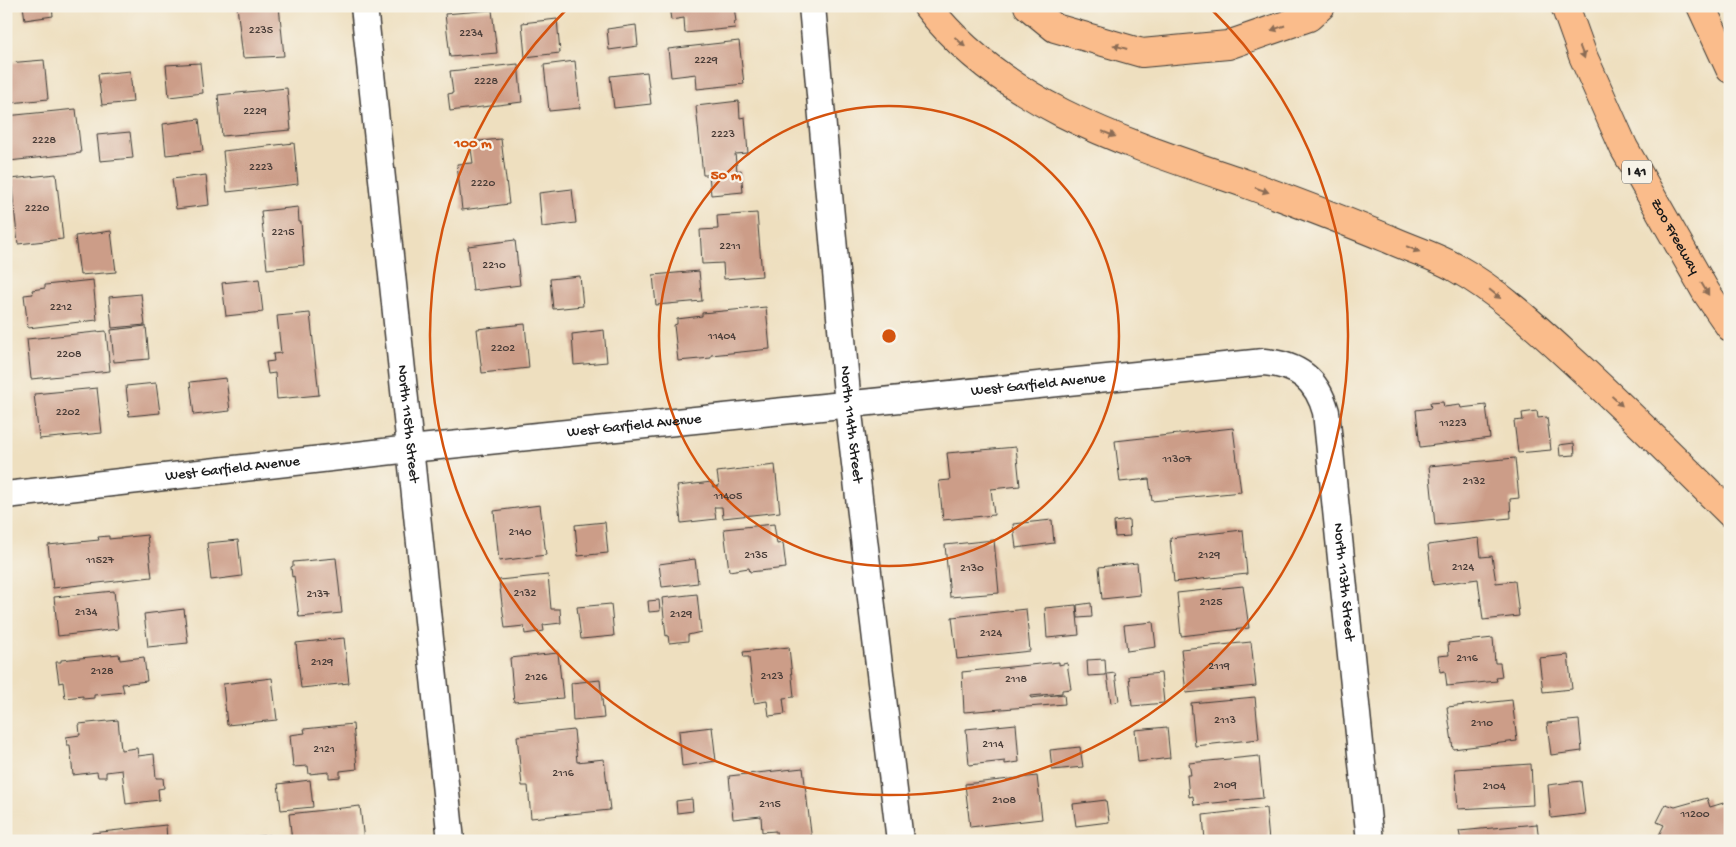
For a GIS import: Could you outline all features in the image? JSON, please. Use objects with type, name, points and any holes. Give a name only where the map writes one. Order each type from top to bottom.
[{"type":"highway","points":[[927,6],[938,21],[988,68],[1022,92],[1064,114],[1162,155],[1309,206],[1455,267],[1489,289],[1544,334],[1623,406],[1730,513]]},
{"type":"highway","points":[[1028,6],[1055,28],[1142,53],[1228,45],[1309,17],[1321,6]]},
{"type":"highway","name":"Zoo Freeway","points":[[1565,6],[1583,56],[1624,148],[1706,292],[1730,326]]},
{"type":"highway","points":[[1701,6],[1730,69]]},
{"type":"street","name":"North 115th Street","points":[[364,6],[450,841]]},
{"type":"street","name":"North 114th Street","points":[[812,6],[848,404],[900,841]]},
{"type":"street","name":"West Garfield Avenue","points":[[6,495],[410,448],[1264,362]]},
{"type":"street","name":"North 113th Street","points":[[1264,362],[1292,367],[1308,379],[1322,395],[1326,412],[1370,841]]},
{"type":"building","points":[[23,6],[52,6],[53,16],[25,20]]},
{"type":"building","points":[[237,6],[279,6],[284,56],[243,58]]},
{"type":"building","points":[[669,6],[734,6],[735,28],[685,33],[684,18],[671,20]]},
{"type":"building","points":[[492,10],[497,53],[450,57],[445,14]]},
{"type":"building","points":[[557,19],[560,53],[525,57],[522,23]]},
{"type":"building","points":[[636,25],[638,46],[609,50],[607,29]]},
{"type":"building","points":[[739,41],[744,84],[697,89],[696,74],[671,77],[668,49]]},
{"type":"building","points":[[44,60],[48,99],[11,103],[10,89],[6,89],[7,63]]},
{"type":"building","points":[[575,61],[580,108],[549,111],[544,65]]},
{"type":"building","points":[[200,63],[203,93],[169,97],[166,65]]},
{"type":"building","points":[[518,64],[522,102],[450,111],[448,94],[453,93],[450,71]]},
{"type":"building","points":[[130,71],[133,102],[102,105],[98,74]]},
{"type":"building","points":[[647,72],[651,104],[614,108],[610,76]]},
{"type":"building","points":[[287,88],[291,130],[222,136],[218,95]]},
{"type":"building","points":[[739,101],[740,118],[745,117],[748,153],[735,154],[737,171],[741,170],[743,192],[711,195],[709,175],[703,175],[696,106]]},
{"type":"building","points":[[76,109],[81,153],[9,161],[6,116]]},
{"type":"building","points":[[199,119],[203,151],[166,155],[163,124]]},
{"type":"building","points":[[130,132],[133,158],[100,161],[97,135]]},
{"type":"building","points":[[501,139],[509,204],[462,210],[457,164],[473,163],[470,142]]},
{"type":"building","points":[[294,143],[298,184],[227,192],[223,151]]},
{"type":"building","points":[[56,174],[63,239],[18,244],[11,179]]},
{"type":"building","points":[[206,175],[209,205],[176,209],[172,179]]},
{"type":"building","points":[[572,189],[576,223],[542,227],[539,193]]},
{"type":"building","points":[[298,207],[304,265],[267,269],[261,211]]},
{"type":"building","points":[[757,213],[762,276],[724,279],[723,263],[702,264],[700,230],[718,229],[717,216]]},
{"type":"building","points":[[111,231],[116,272],[80,275],[75,236]]},
{"type":"building","points":[[515,240],[520,285],[473,291],[468,246]]},
{"type":"building","points":[[699,271],[702,301],[656,305],[653,275]]},
{"type":"building","points":[[580,276],[583,306],[553,309],[550,279]]},
{"type":"building","points":[[259,279],[263,312],[226,316],[222,283]]},
{"type":"building","points":[[93,280],[97,320],[28,328],[24,295],[33,294],[32,290],[45,288],[45,285]]},
{"type":"building","points":[[141,294],[145,325],[112,328],[109,297]]},
{"type":"building","points":[[766,307],[770,349],[711,355],[711,358],[678,361],[674,325],[677,324],[677,319],[702,316],[702,313]]},
{"type":"building","points":[[310,313],[319,395],[277,399],[275,373],[268,374],[266,362],[274,361],[273,354],[281,353],[277,316]]},
{"type":"building","points":[[525,324],[529,368],[482,373],[477,329]]},
{"type":"building","points":[[146,326],[149,359],[114,362],[111,330]]},
{"type":"building","points":[[604,330],[607,362],[574,365],[572,334]]},
{"type":"building","points":[[106,331],[110,371],[31,379],[27,339]]},
{"type":"building","points":[[226,378],[230,411],[194,415],[190,382]]},
{"type":"building","points":[[156,383],[160,413],[129,416],[126,386]]},
{"type":"building","points":[[97,388],[102,433],[39,439],[34,394]]},
{"type":"building","points":[[1443,402],[1444,407],[1460,405],[1461,408],[1486,405],[1490,438],[1420,447],[1416,410],[1431,408],[1430,403]]},
{"type":"building","points":[[1537,411],[1538,418],[1547,417],[1551,450],[1518,453],[1514,421],[1523,420],[1522,413]]},
{"type":"building","points":[[1233,428],[1241,492],[1152,501],[1149,479],[1120,482],[1115,441]]},
{"type":"building","points":[[1574,443],[1575,455],[1560,456],[1559,445]]},
{"type":"building","points":[[1016,447],[1020,486],[991,489],[994,515],[943,520],[939,481],[950,480],[947,453]]},
{"type":"building","points":[[1515,458],[1519,498],[1510,499],[1511,518],[1435,525],[1429,466]]},
{"type":"building","points":[[775,465],[780,512],[723,518],[722,507],[714,507],[716,519],[681,523],[677,486],[712,482],[713,487],[719,486],[717,472]]},
{"type":"building","points":[[540,505],[546,555],[499,561],[494,511]]},
{"type":"building","points":[[1052,520],[1054,543],[1016,548],[1013,524]]},
{"type":"building","points":[[1129,520],[1130,536],[1115,537],[1114,522]]},
{"type":"building","points":[[605,522],[608,553],[578,556],[575,525]]},
{"type":"building","points":[[774,524],[777,544],[783,543],[786,568],[750,572],[749,568],[729,571],[724,529]]},
{"type":"building","points":[[1243,530],[1247,574],[1174,582],[1170,538]]},
{"type":"building","points":[[147,535],[152,577],[53,588],[48,545],[99,540],[98,537],[109,536],[109,539]]},
{"type":"building","points":[[1479,538],[1481,557],[1492,556],[1496,583],[1515,581],[1519,616],[1483,620],[1478,579],[1433,585],[1428,545]]},
{"type":"building","points":[[238,540],[242,576],[211,580],[207,543]]},
{"type":"building","points":[[994,540],[999,593],[950,597],[945,545]]},
{"type":"building","points":[[336,558],[342,613],[299,617],[294,576],[292,577],[291,567],[293,562]]},
{"type":"building","points":[[695,559],[698,583],[662,587],[659,564]]},
{"type":"building","points":[[1137,563],[1140,595],[1102,599],[1099,567]]},
{"type":"building","points":[[548,575],[551,609],[560,609],[561,623],[543,625],[544,631],[525,634],[524,626],[505,628],[499,580]]},
{"type":"building","points":[[1243,586],[1249,628],[1181,636],[1177,593]]},
{"type":"building","points":[[114,591],[118,629],[58,636],[54,597]]},
{"type":"building","points":[[697,594],[701,632],[688,635],[688,641],[669,643],[668,635],[666,636],[662,598]]},
{"type":"building","points":[[659,600],[660,611],[649,612],[648,601]]},
{"type":"building","points":[[1091,603],[1092,617],[1078,618],[1077,605]]},
{"type":"building","points":[[611,604],[614,636],[581,639],[577,607]]},
{"type":"building","points":[[1076,605],[1079,635],[1047,638],[1045,608]]},
{"type":"building","points":[[184,609],[188,643],[148,647],[144,614]]},
{"type":"building","points":[[1026,609],[1030,651],[957,659],[952,617]]},
{"type":"building","points":[[1153,622],[1156,647],[1127,651],[1124,625]]},
{"type":"building","points":[[344,638],[349,683],[301,688],[296,643]]},
{"type":"building","points":[[1493,638],[1495,663],[1500,663],[1502,677],[1496,678],[1497,681],[1447,686],[1445,671],[1440,672],[1438,656],[1449,655],[1448,643]]},
{"type":"building","points":[[1251,642],[1256,686],[1186,693],[1181,649]]},
{"type":"building","points":[[789,647],[794,697],[783,698],[785,714],[769,716],[767,701],[754,703],[749,657],[744,657],[743,652]]},
{"type":"building","points":[[558,653],[563,698],[514,702],[510,658]]},
{"type":"building","points":[[119,654],[120,660],[144,657],[147,681],[122,684],[124,692],[94,695],[94,698],[83,699],[83,696],[65,698],[63,682],[59,683],[56,662]]},
{"type":"building","points":[[1568,655],[1572,689],[1543,692],[1539,658]]},
{"type":"building","points":[[1105,659],[1106,675],[1088,676],[1087,660]]},
{"type":"building","points":[[1059,662],[1059,665],[1067,663],[1071,689],[1062,690],[1062,693],[1031,696],[1031,698],[1064,694],[1065,704],[964,712],[962,672]]},
{"type":"building","points":[[1115,673],[1119,701],[1111,703],[1107,674]]},
{"type":"building","points":[[1161,673],[1164,703],[1132,706],[1129,676]]},
{"type":"building","points":[[272,678],[277,720],[227,725],[223,684]]},
{"type":"building","points":[[600,680],[604,718],[573,721],[571,683]]},
{"type":"building","points":[[1255,697],[1259,739],[1195,746],[1191,703]]},
{"type":"building","points":[[1512,700],[1517,741],[1453,749],[1447,707]]},
{"type":"building","points":[[118,720],[121,750],[137,748],[138,756],[154,754],[156,778],[163,778],[164,788],[158,789],[159,800],[126,804],[122,770],[106,772],[106,777],[98,777],[97,772],[73,775],[70,745],[67,745],[66,737],[80,735],[79,724]]},
{"type":"building","points":[[1579,720],[1582,751],[1551,755],[1547,723]]},
{"type":"building","points":[[353,724],[357,769],[340,771],[340,777],[329,778],[329,772],[309,774],[308,766],[293,767],[290,735],[305,733],[304,729]]},
{"type":"building","points":[[1016,724],[1019,762],[1005,764],[1005,761],[969,765],[966,729]]},
{"type":"building","points":[[712,727],[716,761],[682,766],[679,731]]},
{"type":"building","points":[[1167,727],[1170,758],[1138,762],[1135,730]]},
{"type":"building","points":[[574,730],[577,762],[604,759],[610,810],[531,818],[528,786],[522,786],[517,736]]},
{"type":"building","points":[[1080,747],[1083,767],[1052,770],[1050,750]]},
{"type":"building","points":[[1259,756],[1263,798],[1194,805],[1193,796],[1189,797],[1187,775],[1191,775],[1189,763]]},
{"type":"building","points":[[1531,764],[1533,805],[1458,809],[1455,769]]},
{"type":"building","points":[[803,768],[812,841],[777,841],[776,831],[762,832],[761,816],[733,819],[729,776]]},
{"type":"building","points":[[1037,776],[1042,819],[970,827],[965,784]]},
{"type":"building","points":[[310,780],[313,807],[281,810],[278,784]]},
{"type":"building","points":[[1581,781],[1585,814],[1551,818],[1548,785]]},
{"type":"building","points":[[1707,798],[1710,807],[1730,801],[1730,841],[1656,841],[1664,825],[1657,822],[1666,804],[1675,807]]},
{"type":"building","points":[[692,799],[693,811],[677,813],[676,801]]},
{"type":"building","points":[[1106,800],[1109,822],[1076,826],[1073,804]]},
{"type":"building","points":[[360,806],[364,841],[292,841],[289,814]]},
{"type":"building","points":[[1266,808],[1269,841],[1205,841],[1203,815]]},
{"type":"building","points":[[1537,824],[1539,841],[1461,841],[1459,831]]},
{"type":"building","points":[[166,825],[167,841],[92,841],[92,833]]},
{"type":"building","points":[[270,835],[271,841],[234,841],[234,839]]}]
